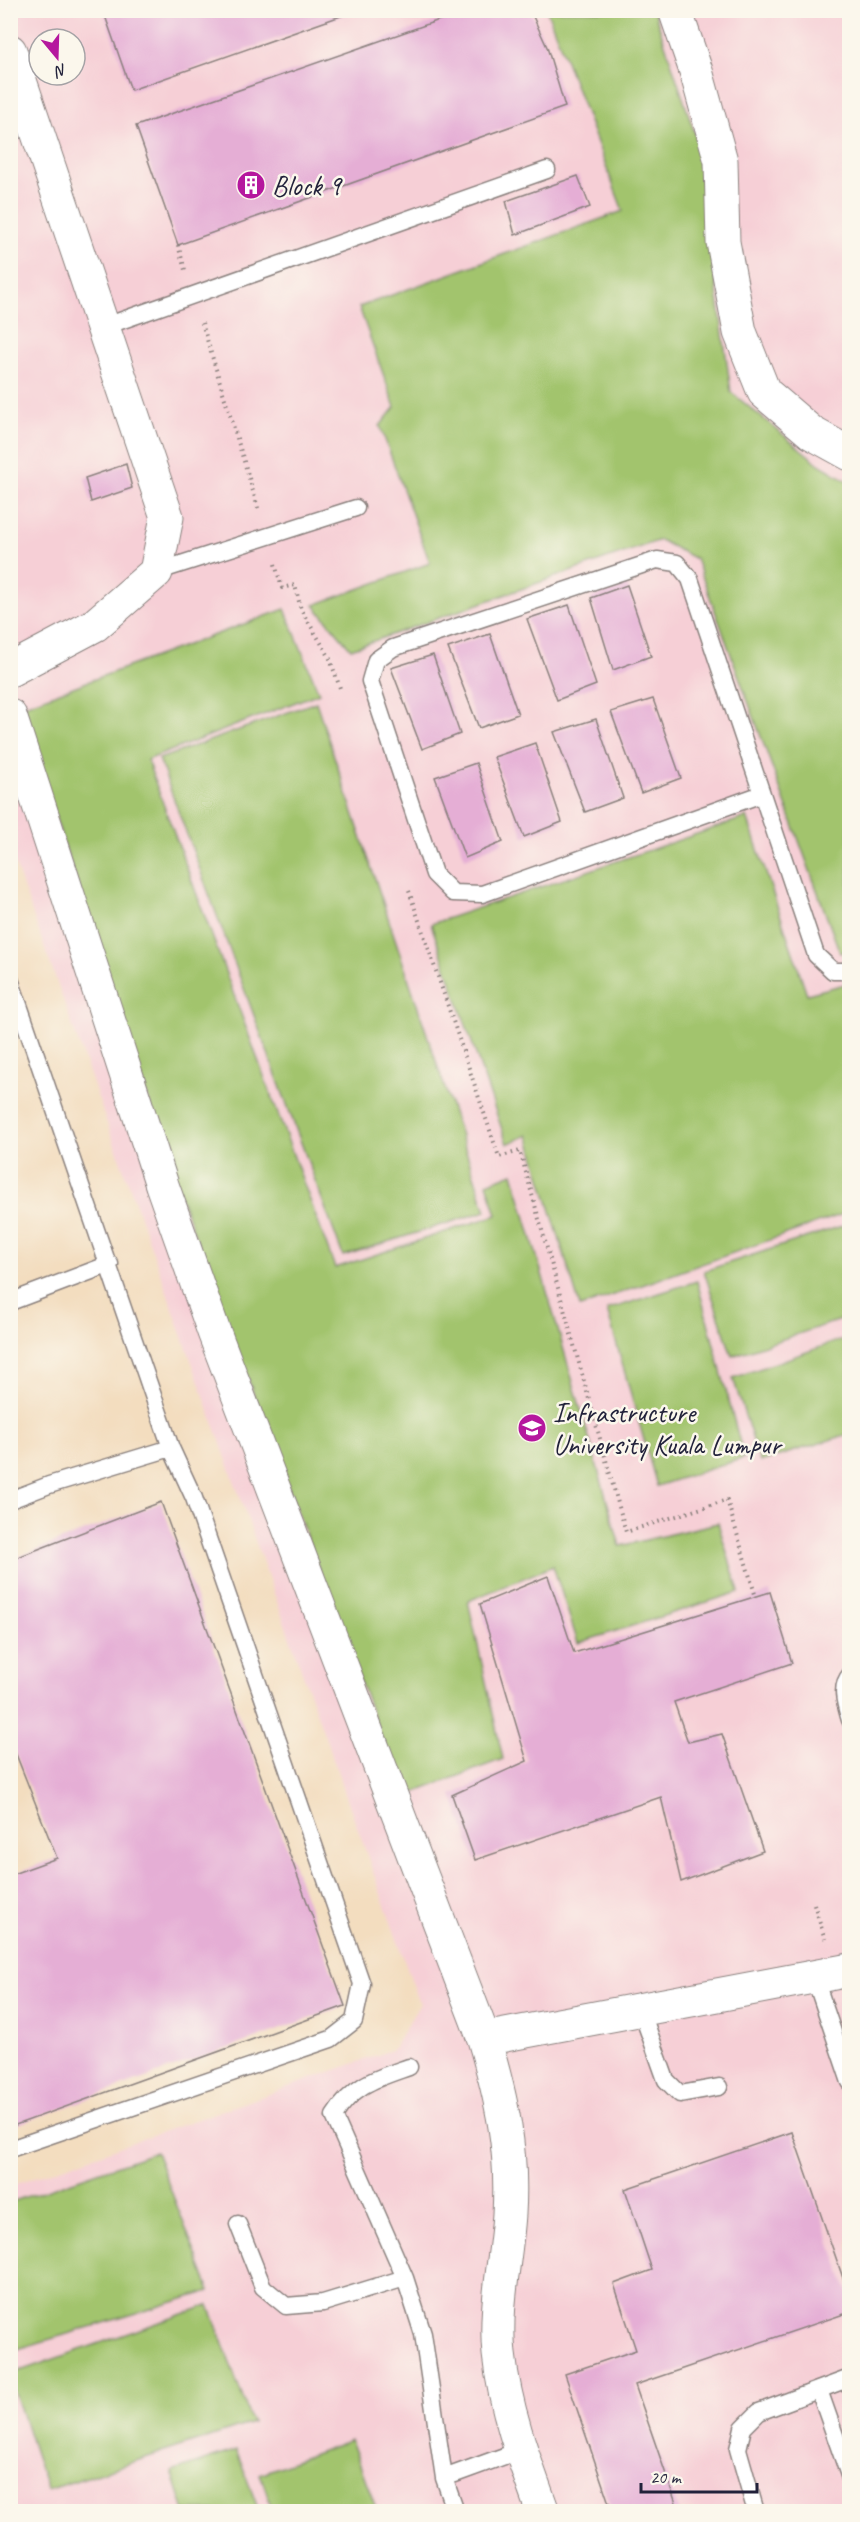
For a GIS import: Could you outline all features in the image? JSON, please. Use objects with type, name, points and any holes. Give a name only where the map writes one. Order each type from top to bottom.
[{"type":"street","points":[[675,10],[696,71],[721,161],[723,242],[741,332],[764,392],[812,433],[849,454]]},
{"type":"street","points":[[10,51],[167,517],[156,572],[95,625],[10,670]]},
{"type":"street","points":[[10,716],[162,1185],[210,1321],[484,2039],[501,2098],[510,2156],[509,2214],[499,2306],[499,2352],[506,2400],[543,2511]]},
{"type":"street","points":[[484,2039],[849,1970]]},
{"type":"lane","points":[[103,327],[547,170]]},
{"type":"lane","points":[[156,572],[356,508]]},
{"type":"lane","points":[[762,794],[482,894],[453,893],[434,874],[385,727],[370,681],[376,660],[393,648],[657,560],[677,563],[690,579],[816,955],[833,971],[849,971]]},
{"type":"lane","points":[[10,979],[110,1264],[171,1448],[194,1498],[362,1984],[354,2021],[331,2039],[10,2149]]},
{"type":"lane","points":[[10,1302],[110,1264]]},
{"type":"lane","points":[[10,1500],[49,1485],[171,1448]]},
{"type":"lane","points":[[849,1675],[846,1679],[844,1698],[849,1720]]},
{"type":"lane","points":[[814,1976],[849,2082]]},
{"type":"lane","points":[[641,2010],[666,2080],[680,2094],[719,2087]]},
{"type":"lane","points":[[409,2067],[366,2083],[344,2099],[334,2116],[405,2278],[423,2334],[444,2478],[456,2511]]},
{"type":"lane","points":[[238,2224],[263,2287],[286,2306],[323,2302],[405,2278]]},
{"type":"lane","points":[[756,2511],[738,2450],[742,2428],[759,2412],[849,2378]]},
{"type":"lane","points":[[819,2390],[849,2478]]},
{"type":"lane","points":[[444,2478],[521,2450]]},
{"type":"path","points":[[178,245],[188,279]]},
{"type":"path","points":[[199,313],[261,519]]},
{"type":"path","points":[[272,554],[282,588],[295,585],[301,610],[329,656],[344,700]]},
{"type":"path","points":[[408,889],[499,1156],[520,1151],[626,1532],[727,1500],[755,1593]]},
{"type":"path","points":[[814,1904],[827,1944]]},
{"type":"shaded area","name":"Infrastructure University Kuala Lumpur","points":[[11,11],[849,11],[849,2511],[11,2511],[10,2186],[392,2050],[420,2004],[11,853]]},
{"type":"green space","points":[[547,11],[654,11],[696,137],[731,392],[819,464],[849,482],[849,950],[840,953],[696,559],[660,540],[351,649],[314,605],[430,563],[380,426],[395,407],[359,307],[623,211]]},
{"type":"green space","points":[[285,609],[319,693],[147,760],[335,1268],[497,1215],[487,1183],[513,1173],[620,1546],[718,1523],[739,1592],[578,1643],[553,1566],[468,1601],[503,1759],[403,1797],[177,1187],[19,707]]},
{"type":"green space","points":[[316,702],[486,1211],[343,1256],[159,759]]},
{"type":"green space","points":[[747,817],[807,994],[849,983],[849,1212],[580,1307],[528,1135],[507,1144],[431,924]]},
{"type":"green space","points":[[845,1225],[850,1237],[849,1317],[732,1356],[704,1271]]},
{"type":"green space","points":[[697,1281],[744,1458],[657,1486],[607,1310]]},
{"type":"green space","points":[[849,1337],[849,1434],[760,1462],[733,1378]]},
{"type":"green space","points":[[156,2152],[210,2291],[11,2351],[11,2202]]},
{"type":"green space","points":[[209,2305],[252,2423],[47,2490],[11,2381],[11,2374]]},
{"type":"green space","points":[[351,2440],[377,2511],[273,2511],[260,2474]]},
{"type":"green space","points":[[236,2450],[259,2511],[185,2511],[172,2472]]},
{"type":"building","points":[[103,10],[355,10],[355,11],[131,90]]},
{"type":"building","name":"Block 9","points":[[468,10],[530,10],[547,47],[565,107],[178,245],[136,126]]},
{"type":"building","points":[[578,176],[590,207],[515,235],[506,201]]},
{"type":"building","points":[[126,464],[132,488],[91,502],[85,478]]},
{"type":"building","points":[[627,585],[651,656],[613,670],[591,598]]},
{"type":"building","points":[[569,605],[596,685],[557,700],[527,619]]},
{"type":"building","points":[[490,634],[518,714],[479,728],[448,648]]},
{"type":"building","points":[[433,655],[460,734],[422,749],[391,668]]},
{"type":"building","points":[[653,699],[681,778],[641,793],[611,712]]},
{"type":"building","points":[[596,719],[623,798],[585,812],[554,732]]},
{"type":"building","points":[[535,743],[562,822],[524,837],[494,757]]},
{"type":"building","points":[[476,763],[503,842],[465,858],[435,777]]},
{"type":"building","points":[[161,1502],[345,2006],[10,2127],[10,1875],[57,1858],[10,1739],[10,1560]]},
{"type":"building","points":[[548,1576],[574,1653],[770,1592],[792,1663],[674,1702],[688,1742],[722,1734],[763,1851],[681,1882],[661,1797],[475,1860],[452,1795],[527,1761],[480,1604]]},
{"type":"building","points":[[792,2132],[850,2298],[850,2312],[635,2385],[679,2512],[612,2512],[565,2374],[636,2350],[614,2284],[652,2270],[625,2189]]},
{"type":"place","name":"Block 9","points":[[251,185]]},
{"type":"place","name":"Infrastructure University Kuala Lumpur","points":[[532,1428]]}]
